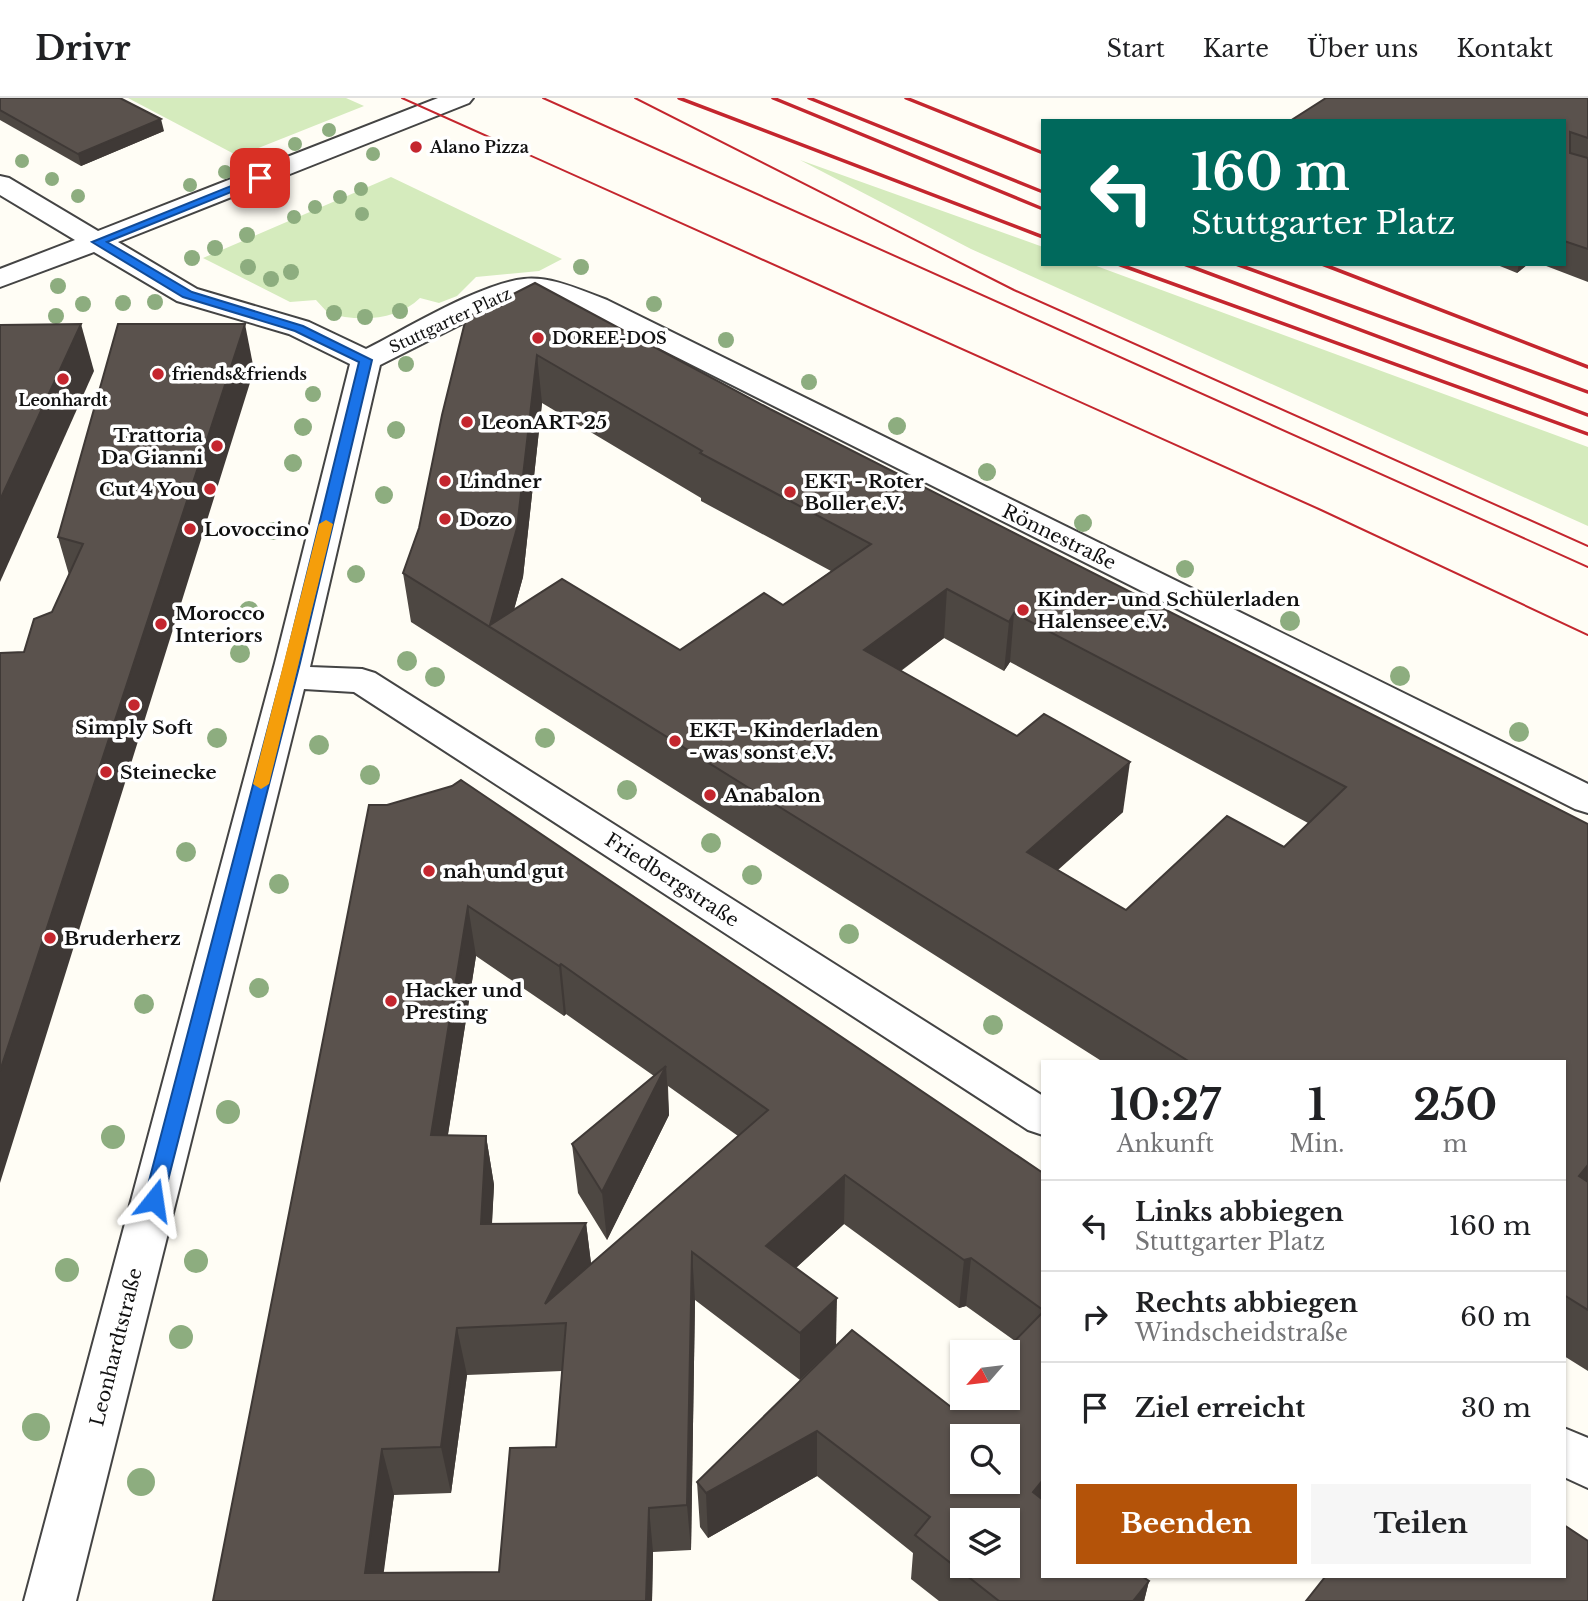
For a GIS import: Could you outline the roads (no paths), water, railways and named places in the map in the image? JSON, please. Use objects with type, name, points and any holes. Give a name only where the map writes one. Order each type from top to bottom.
[{"type":"street","points":[[0,279],[460,98]]},
{"type":"street","name":"Stuttgarter Platz","points":[[0,184],[187,295],[299,328],[366,360],[499,294],[525,287]]},
{"type":"street","name":"Rönnestraße","points":[[525,287],[556,291],[597,306],[1588,800]]},
{"type":"street","name":"Leonhardtstraße","points":[[50,1601],[289,677],[366,360]]},
{"type":"street","name":"Friedbergstraße","points":[[289,677],[362,681],[1041,1117]]},
{"type":"street","points":[[1566,1451],[1588,1465]]},
{"type":"tram line","points":[[402,98],[1321,510],[1588,635]]},
{"type":"tram line","points":[[543,98],[1588,567]]},
{"type":"tram line","points":[[635,98],[1014,290],[1588,546]]},
{"type":"railway","points":[[679,98],[1041,236]]},
{"type":"railway","points":[[773,98],[1041,208]]},
{"type":"railway","points":[[809,98],[1041,191]]},
{"type":"railway","points":[[906,98],[1041,152]]},
{"type":"railway","points":[[1124,266],[1588,434]]},
{"type":"railway","points":[[1189,266],[1588,415]]},
{"type":"railway","points":[[1242,266],[1588,392]]},
{"type":"railway","points":[[1327,266],[1588,367]]},
{"type":"place","name":"Alano Pizza","points":[[416,147]]},
{"type":"place","name":"DOREE-DOS","points":[[538,338]]},
{"type":"place","name":"friends&friends","points":[[158,374]]},
{"type":"place","name":"Leonhardt","points":[[63,379]]},
{"type":"place","name":"LeonART 25","points":[[467,422]]},
{"type":"place","name":"Trattoria Da Gianni","points":[[217,446]]},
{"type":"place","name":"Lindner","points":[[445,481]]},
{"type":"place","name":"Cut 4 You","points":[[210,489]]},
{"type":"place","name":"EKT - Roter Boller e.V.","points":[[790,492]]},
{"type":"place","name":"Dozo","points":[[445,519]]},
{"type":"place","name":"Lovoccino","points":[[190,529]]},
{"type":"place","name":"Kinder- und Schülerladen Halensee e.V.","points":[[1023,610]]},
{"type":"place","name":"Morocco Interiors","points":[[161,624]]},
{"type":"place","name":"Simply Soft","points":[[134,705]]},
{"type":"place","name":"EKT - Kinderladen - was sonst e.V.","points":[[675,741]]},
{"type":"place","name":"Steinecke","points":[[106,772]]},
{"type":"place","name":"Anabalon","points":[[710,795]]},
{"type":"place","name":"nah und gut","points":[[429,871]]},
{"type":"place","name":"Bruderherz","points":[[50,938]]},
{"type":"place","name":"Hacker und Presting","points":[[391,1001]]}]
